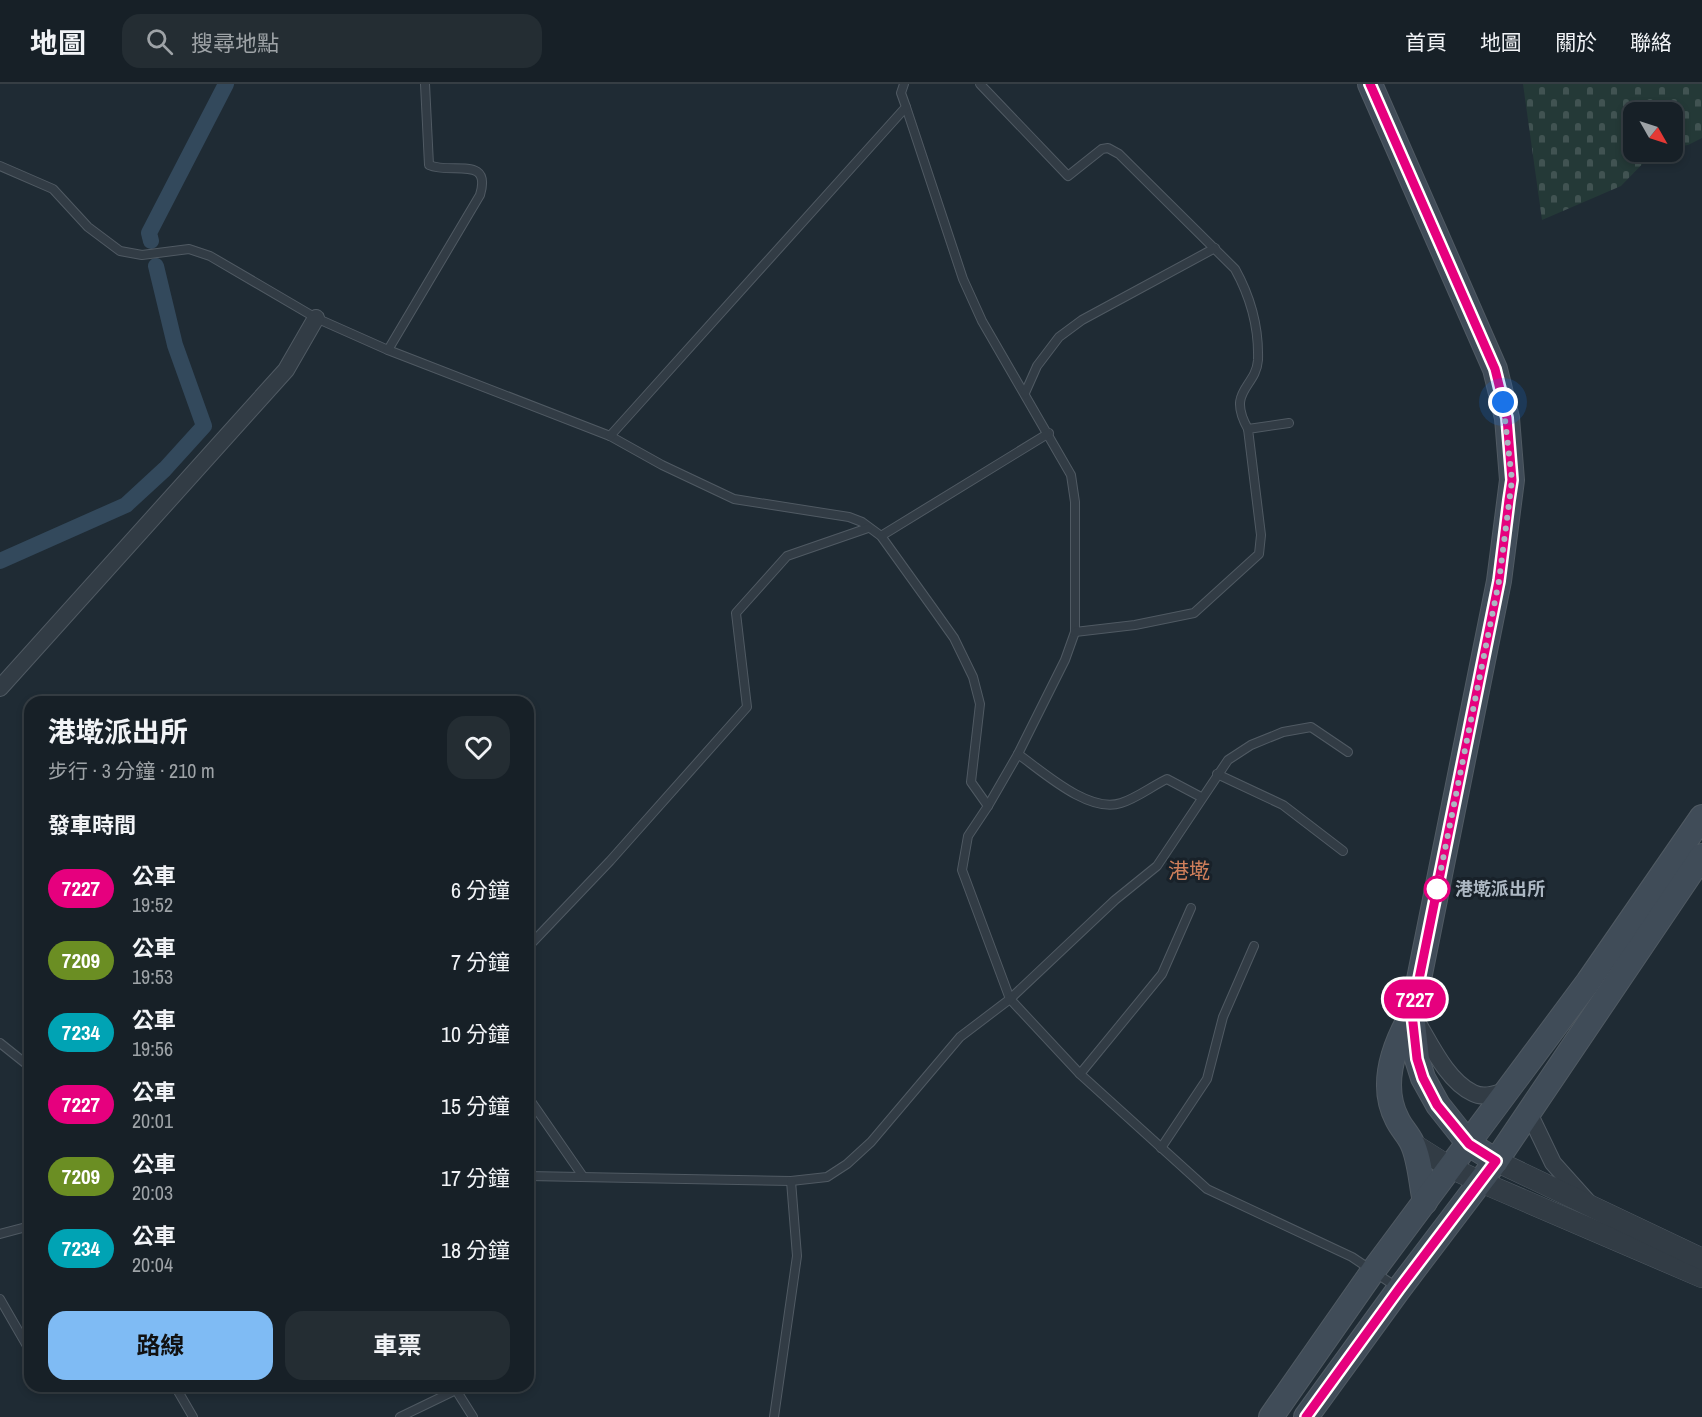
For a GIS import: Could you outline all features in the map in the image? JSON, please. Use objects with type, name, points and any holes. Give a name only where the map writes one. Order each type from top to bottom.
[{"type":"main road","points":[[1370,84],[1495,369],[1507,418],[1512,480],[1499,581],[1412,1014],[1417,1059],[1423,1078],[1437,1105],[1469,1144],[1496,1161]]},
{"type":"main road","points":[[1271,1417],[1373,1271],[1588,982],[1702,817]]},
{"type":"main road","points":[[1306,1417],[1496,1161],[1702,856]]},
{"type":"main road","points":[[1412,1014],[1396,1042],[1389,1075],[1389,1098],[1396,1119],[1413,1144],[1425,1202]]},
{"type":"street","points":[[0,688],[286,370],[316,318]]},
{"type":"street","points":[[1412,1014],[1456,1080],[1473,1094],[1487,1095],[1509,1090]]},
{"type":"street","points":[[1528,1113],[1553,1163],[1592,1208]]},
{"type":"street","points":[[1413,1144],[1451,1168],[1481,1182],[1702,1277]]},
{"type":"street","points":[[1496,1161],[1702,1259]]},
{"type":"lane","points":[[388,350],[480,195],[484,182],[480,174],[473,169],[437,169],[429,165],[425,84]]},
{"type":"lane","points":[[904,84],[901,93],[963,279],[982,321],[1049,433],[1071,475],[1076,502],[1074,632],[1065,660],[1018,754],[968,836],[962,870],[1010,999],[1080,1074],[1207,1189],[1352,1257],[1399,1289]]},
{"type":"lane","points":[[980,84],[1068,176],[1102,148],[1108,148],[1119,154],[1235,269],[1244,286],[1255,323],[1258,362],[1240,397],[1241,417],[1248,429],[1261,535],[1259,554],[1194,613],[1136,625],[1074,632]]},
{"type":"lane","points":[[610,436],[906,107]]},
{"type":"lane","points":[[0,166],[53,189],[88,227],[120,251],[142,255],[189,249],[210,256],[316,318],[388,350],[610,436],[662,465],[734,499],[849,517],[881,536],[954,638],[973,677],[980,704],[974,738],[971,782],[987,806]]},
{"type":"lane","points":[[1025,393],[1037,366],[1059,337],[1082,320],[1215,248]]},
{"type":"lane","points":[[1248,429],[1289,423]]},
{"type":"lane","points":[[881,536],[1049,433]]},
{"type":"lane","points":[[534,941],[610,861],[747,707],[736,613],[787,556],[868,528]]},
{"type":"lane","points":[[534,1176],[582,1175],[791,1181],[827,1177],[847,1164],[871,1142],[960,1037],[1010,999],[1115,900],[1157,866],[1201,797],[1228,760],[1251,745],[1283,732],[1311,727],[1348,752]]},
{"type":"lane","points":[[1018,754],[1074,795],[1110,805],[1121,803],[1167,779],[1201,797]]},
{"type":"lane","points":[[1217,774],[1282,805],[1343,851]]},
{"type":"lane","points":[[1080,1074],[1162,974],[1191,908]]},
{"type":"lane","points":[[1161,1148],[1207,1078],[1223,1017],[1254,946]]},
{"type":"lane","points":[[0,1043],[24,1062]]},
{"type":"lane","points":[[534,1106],[582,1175]]},
{"type":"lane","points":[[774,1417],[797,1256],[791,1181]]},
{"type":"lane","points":[[0,1234],[24,1228]]},
{"type":"lane","points":[[0,1299],[24,1341]]},
{"type":"lane","points":[[178,1392],[193,1417]]},
{"type":"lane","points":[[399,1417],[452,1392]]},
{"type":"lane","points":[[457,1392],[473,1417]]},
{"type":"green space","points":[[1523,84],[1702,84],[1702,138],[1683,146],[1683,102],[1623,102],[1623,162],[1644,162],[1621,186],[1542,220]]},
{"type":"waterway","points":[[151,241],[149,233],[226,84]]},
{"type":"waterway","points":[[0,561],[126,505],[165,469],[204,426],[175,345],[156,266]]},
{"type":"bus line","name":"7227","points":[[1306,1417],[1496,1161],[1469,1144],[1437,1105],[1423,1078],[1417,1059],[1412,1014],[1499,581],[1512,480],[1507,418],[1495,369],[1466,298],[1370,84]]},
{"type":"place","name":"港墘派出所","points":[[1437,889]]},
{"type":"district","name":"港墘","points":[[1189,871]]},
{"type":"route","points":[[1437,889],[1499,581],[1512,480],[1507,418],[1503,402]]}]
